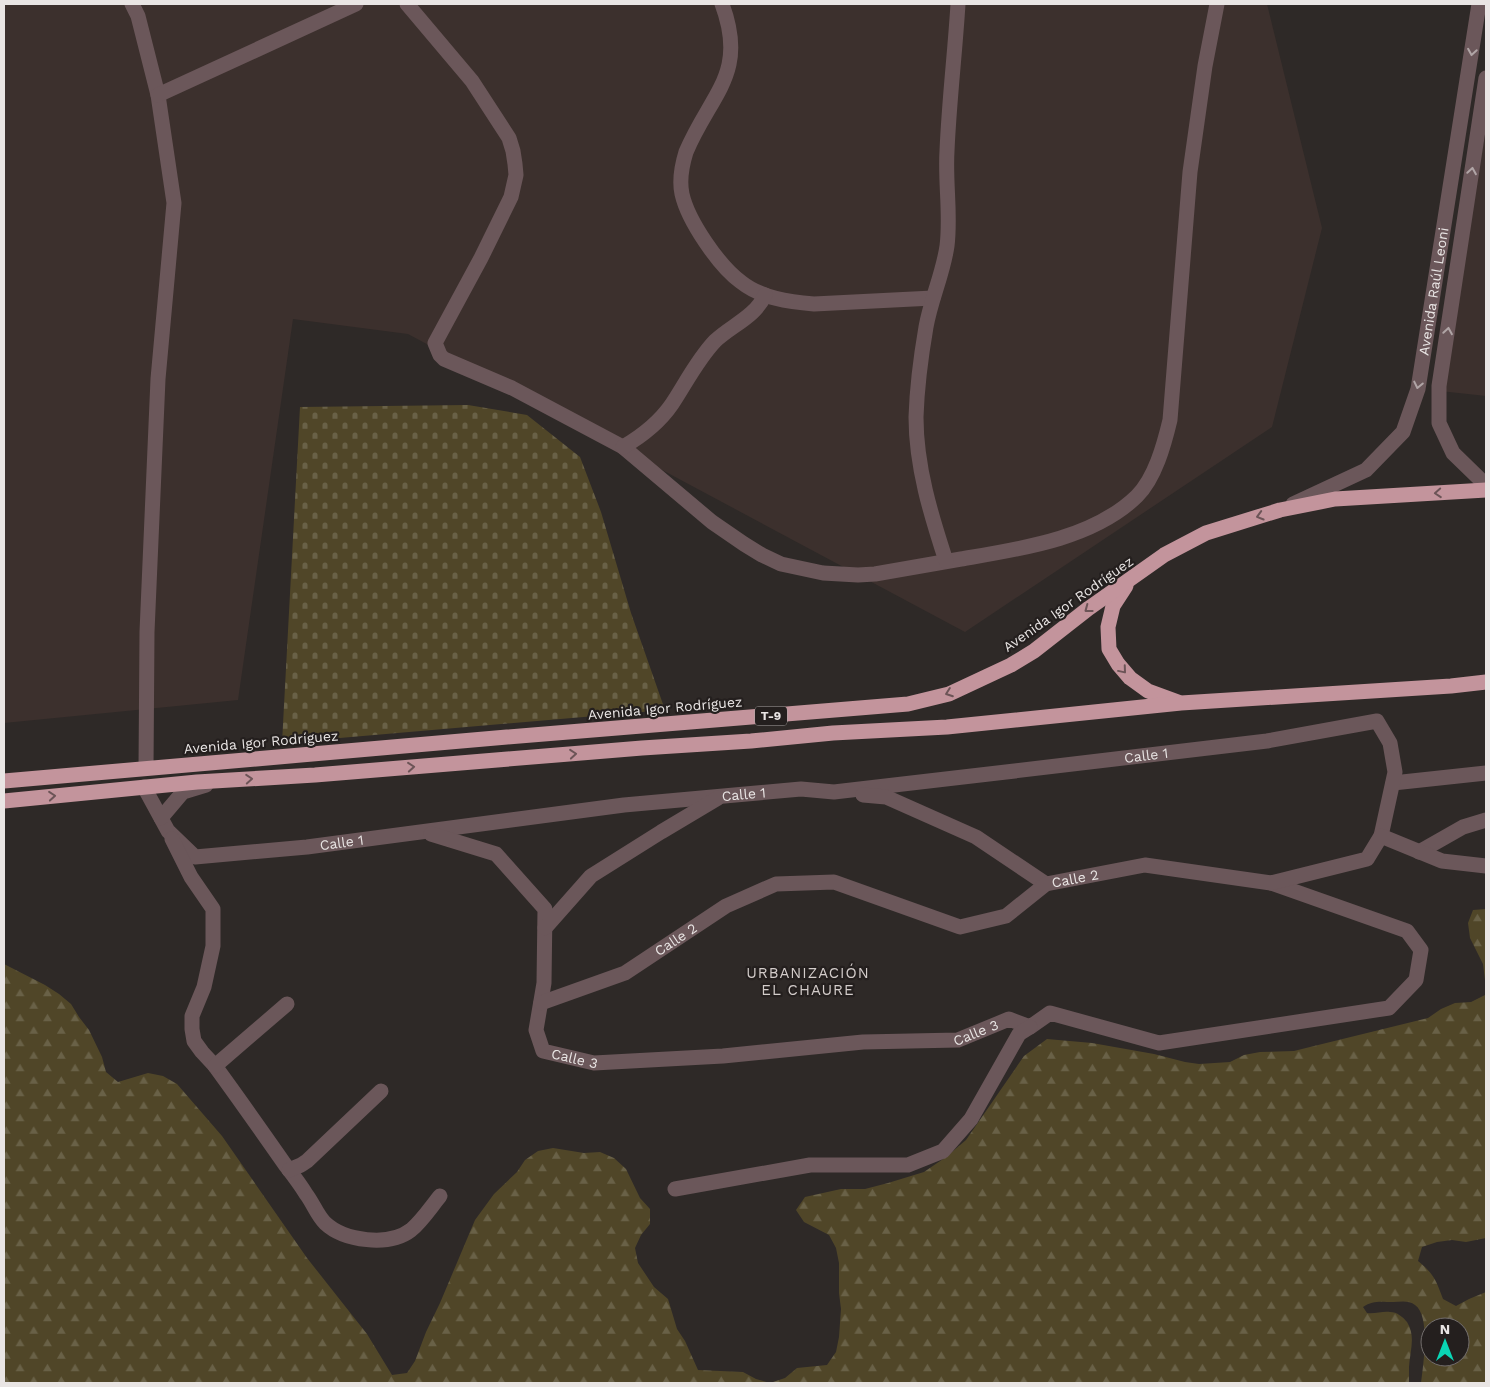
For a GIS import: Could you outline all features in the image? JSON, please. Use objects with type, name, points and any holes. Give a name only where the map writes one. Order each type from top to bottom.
[{"type":"highway","name":"Avenida Igor Rodríguez","points":[[4,781],[908,704],[949,694],[1011,665],[1034,651],[1089,608],[1164,556],[1206,533],[1280,510],[1335,499],[1486,490]]},
{"type":"highway","name":"T-9","points":[[1131,579],[1113,606],[1108,627],[1109,649],[1118,664],[1130,678],[1148,691],[1181,703]]},
{"type":"highway","name":"T-9","points":[[4,801],[217,781],[751,741],[833,733],[947,728],[1181,703],[1451,686],[1486,682]]},
{"type":"street","points":[[132,4],[138,16],[158,95],[174,203],[157,399],[147,632],[146,768]]},
{"type":"street","points":[[158,95],[356,4]]},
{"type":"street","points":[[407,4],[472,81],[509,138],[515,164],[516,175],[511,197],[481,258],[435,343],[440,355],[450,363],[457,364],[512,388],[623,446],[728,534],[762,555],[780,564],[823,573],[858,575],[875,574],[1018,548],[1061,538],[1092,527],[1123,508],[1138,495],[1155,468],[1170,420],[1190,172],[1204,66],[1217,4]]},
{"type":"street","points":[[722,4],[730,31],[731,51],[728,70],[718,93],[686,152],[681,172],[682,194],[700,233],[725,267],[740,282],[765,295],[796,303],[814,304],[933,298]]},
{"type":"street","points":[[946,561],[927,500],[918,445],[916,418],[922,350],[933,298],[943,264],[949,225],[946,153],[958,4]]},
{"type":"street","name":"Avenida Raúl Leoni","points":[[1280,510],[1366,470],[1403,432],[1418,389],[1479,4]]},
{"type":"street","name":"Avenida Raúl Leoni","points":[[1486,78],[1439,386],[1439,423],[1454,453],[1486,485]]},
{"type":"street","points":[[623,446],[651,428],[663,416],[706,352],[726,332],[754,312],[765,295]]},
{"type":"street","name":"Calle 2","points":[[541,1003],[625,973],[726,906],[776,884],[834,882],[960,927],[1006,916],[1046,884],[1145,865],[1272,883],[1367,859],[1381,836],[1395,772],[1390,742],[1377,721]]},
{"type":"street","name":"Calle 1","points":[[144,788],[164,825],[195,857],[307,848],[624,806],[722,796],[801,788],[834,792],[1267,741],[1377,721]]},
{"type":"street","points":[[1393,783],[1486,773]]},
{"type":"street","points":[[217,781],[183,792],[164,825],[191,877],[213,908],[213,946],[204,987],[192,1016],[194,1041],[215,1066],[324,1222],[339,1233],[363,1239],[403,1236],[415,1227],[440,1196]]},
{"type":"street","points":[[834,792],[886,797],[976,837],[1046,884]]},
{"type":"street","points":[[545,928],[591,876],[722,796]]},
{"type":"street","points":[[1419,852],[1462,827],[1486,820]]},
{"type":"street","points":[[424,832],[496,854],[546,909],[544,982],[541,1003]]},
{"type":"street","points":[[1381,836],[1442,861],[1486,866]]},
{"type":"street","points":[[675,1189],[810,1166],[908,1165],[943,1152],[970,1119],[1019,1034],[1050,1013],[1159,1043],[1389,1008],[1416,980],[1421,950],[1407,931],[1272,883]]},
{"type":"street","name":"Calle 3","points":[[541,1003],[536,1030],[543,1051],[594,1063],[723,1056],[863,1042],[958,1040],[1009,1019],[1030,1027]]},
{"type":"street","points":[[215,1066],[287,1004]]},
{"type":"street","points":[[289,1170],[308,1161],[381,1091]]},
{"type":"shaded area","points":[[4,4],[1267,4],[1322,228],[1272,427],[965,632],[408,334],[293,319],[238,700],[4,723]]},
{"type":"shaded area","points":[[1486,128],[1486,396],[1440,391]]},
{"type":"green space","points":[[468,405],[527,415],[580,457],[601,512],[631,613],[665,710],[282,743],[300,407]]},
{"type":"green space","points":[[1486,909],[1486,1238],[1466,1242],[1452,1240],[1437,1242],[1422,1247],[1418,1261],[1434,1278],[1443,1299],[1456,1306],[1486,1292],[1486,1383],[1421,1383],[1423,1367],[1470,1367],[1470,1317],[1422,1317],[1413,1303],[1407,1302],[1377,1302],[1363,1307],[1367,1313],[1393,1312],[1404,1318],[1410,1328],[1412,1338],[1409,1383],[770,1383],[785,1378],[797,1368],[827,1365],[836,1352],[839,1337],[841,1309],[839,1263],[836,1248],[829,1235],[804,1222],[796,1210],[805,1197],[841,1189],[865,1189],[924,1172],[966,1140],[1024,1056],[1047,1039],[1092,1043],[1199,1064],[1230,1062],[1244,1055],[1260,1052],[1294,1051],[1428,1018],[1441,1009],[1455,1003],[1471,1002],[1485,995],[1485,980],[1483,964],[1470,938],[1468,923],[1473,910]]},
{"type":"green space","points":[[4,964],[45,985],[71,1004],[89,1030],[102,1057],[106,1072],[118,1082],[148,1073],[163,1076],[177,1084],[222,1136],[307,1258],[367,1334],[392,1375],[407,1373],[415,1361],[475,1220],[494,1194],[517,1172],[525,1160],[538,1151],[553,1148],[584,1153],[600,1152],[614,1158],[626,1169],[640,1198],[650,1209],[650,1224],[641,1235],[635,1248],[638,1263],[654,1287],[668,1299],[677,1329],[685,1341],[698,1370],[743,1372],[756,1379],[770,1383],[4,1383]]},
{"type":"district","name":"URBANIZACIÓN EL CHAURE","points":[[808,982]]}]
